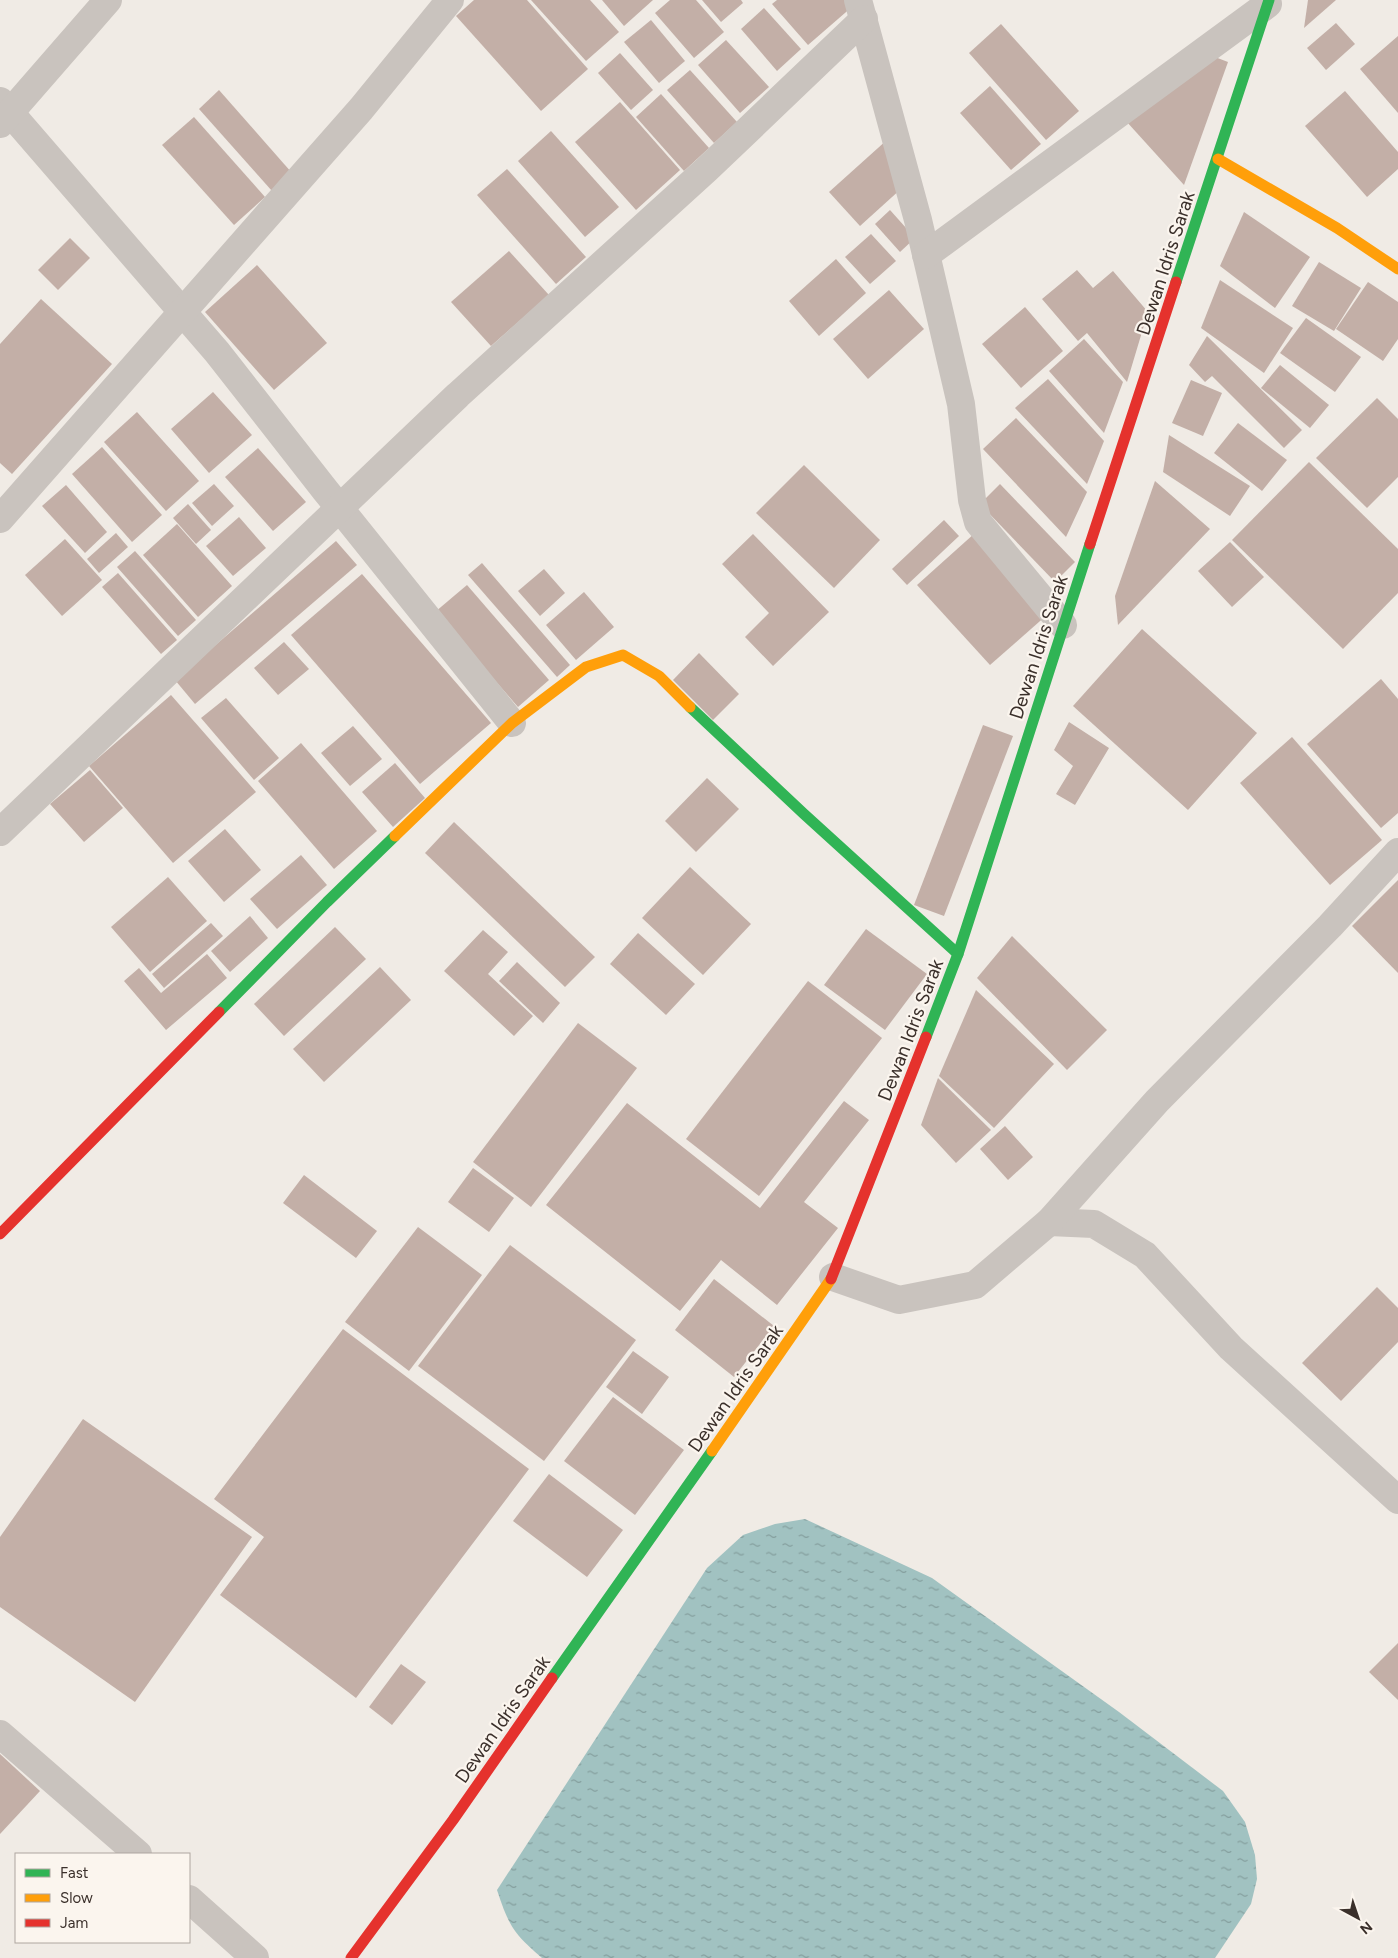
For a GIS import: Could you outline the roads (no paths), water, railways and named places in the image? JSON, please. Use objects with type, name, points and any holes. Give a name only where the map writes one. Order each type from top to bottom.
[{"type":"main road","name":"Dewan Idris Sarak","points":[[351,1958],[453,1820],[834,1277],[958,954],[1063,625],[1269,2]]},
{"type":"main road","points":[[1218,159],[1337,228],[1398,269]]},
{"type":"main road","points":[[0,1234],[326,902],[512,723],[586,667],[623,655],[659,676],[804,814],[958,954]]},
{"type":"street","points":[[108,0],[3,112],[217,352],[339,508],[512,723]]},
{"type":"street","points":[[0,519],[361,109],[450,0]]},
{"type":"street","points":[[926,255],[1269,2]]},
{"type":"street","points":[[861,10],[926,255],[961,404],[972,500],[978,522],[1063,625]]},
{"type":"street","points":[[0,832],[458,395],[707,169],[861,10]]},
{"type":"street","points":[[834,1277],[899,1300],[975,1285],[1049,1222],[1157,1100],[1330,926],[1398,852]]},
{"type":"street","points":[[1049,1222],[1094,1224],[1145,1255],[1231,1348],[1398,1500]]},
{"type":"street","points":[[0,1734],[137,1853]]},
{"type":"street","points":[[190,1900],[254,1958]]},
{"type":"water","points":[[805,1519],[932,1578],[1119,1712],[1223,1791],[1245,1822],[1255,1855],[1257,1879],[1251,1904],[1215,1958],[542,1958],[524,1942],[509,1921],[497,1890],[707,1568],[743,1535],[775,1524]]}]
